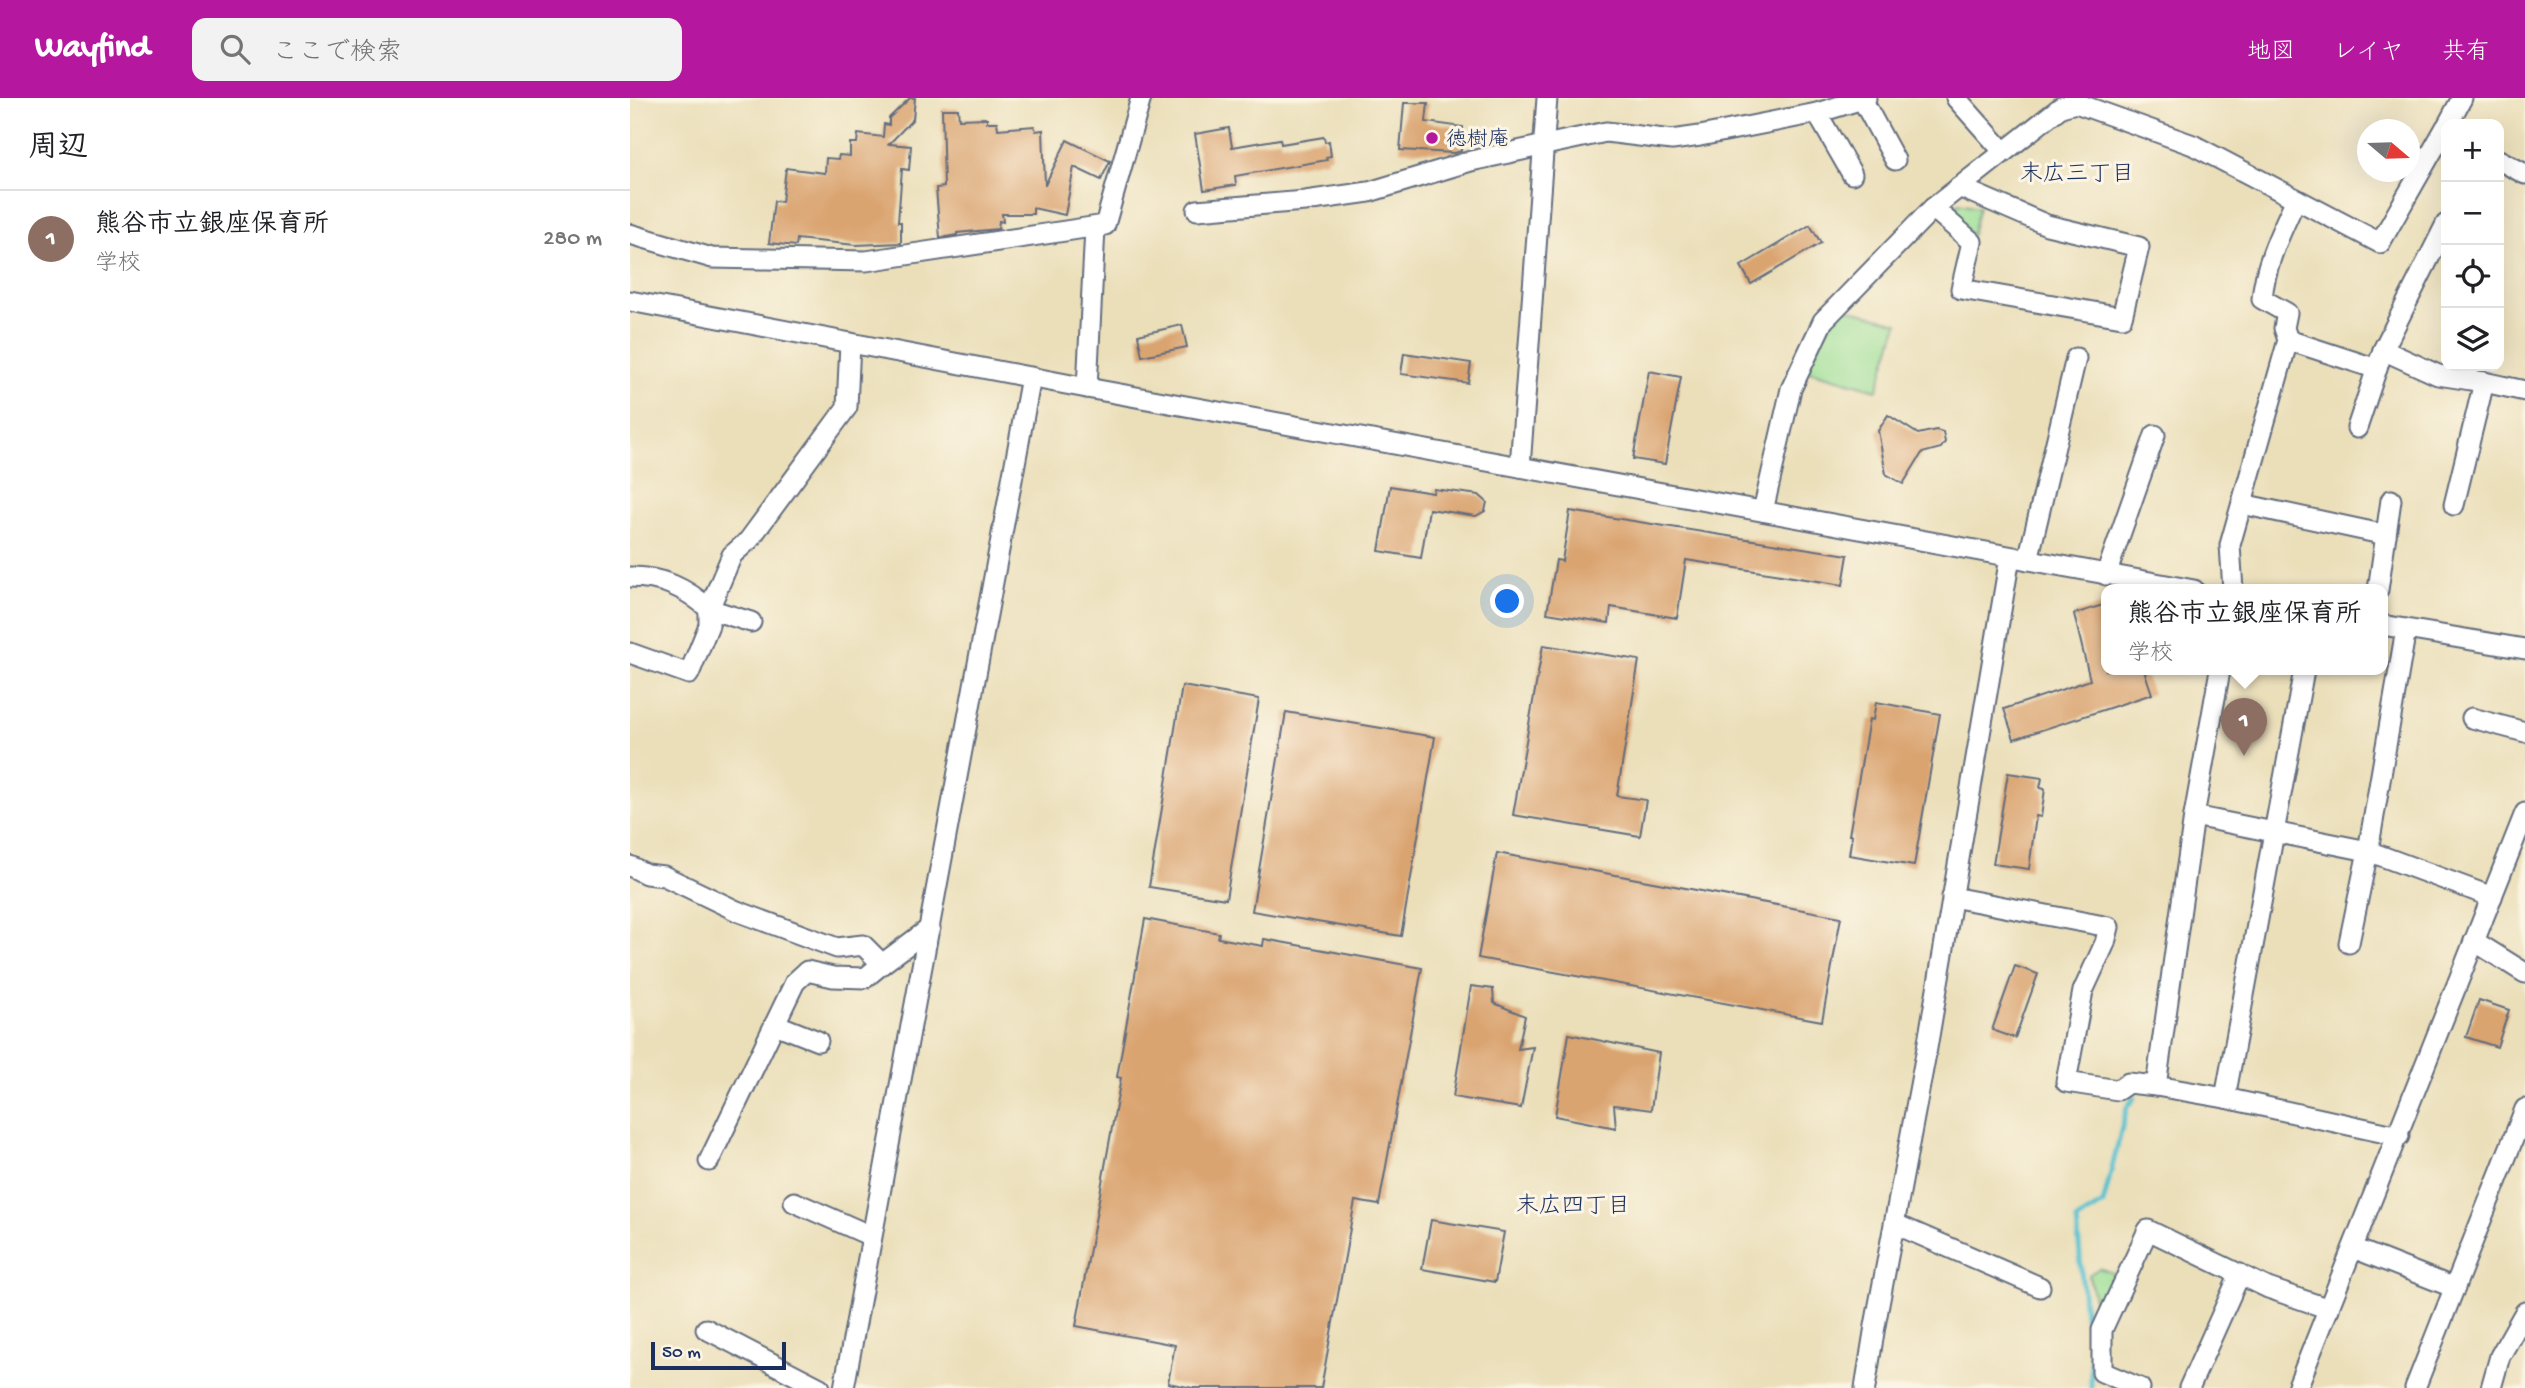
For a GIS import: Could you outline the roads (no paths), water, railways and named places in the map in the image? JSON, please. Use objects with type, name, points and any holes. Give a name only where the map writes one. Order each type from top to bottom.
[{"type":"street","points":[[630,234],[712,258],[866,261],[1095,228],[1105,225],[1108,218],[1141,98]]},
{"type":"street","points":[[1520,467],[1547,98]]},
{"type":"street","points":[[1956,98],[2003,151]]},
{"type":"street","points":[[2451,119],[2462,98]]},
{"type":"street","points":[[1197,210],[1305,201],[1369,192],[1471,161],[1606,132],[1672,140],[1816,113],[1864,99],[1895,160]]},
{"type":"street","points":[[1763,511],[1791,389],[1823,321],[1933,208],[2062,107],[2076,103],[2193,145],[2381,243],[2441,138]]},
{"type":"street","points":[[1816,113],[1852,174]]},
{"type":"street","points":[[2504,163],[2525,174]]},
{"type":"street","points":[[1933,208],[1972,242],[1961,289],[2122,317],[2139,247],[2047,225],[1959,187]]},
{"type":"street","points":[[2233,584],[2230,545],[2288,340],[2284,327],[2287,313],[2262,299],[2264,277],[2296,199]]},
{"type":"street","points":[[1087,388],[1095,228]]},
{"type":"street","points":[[2357,428],[2380,360],[2441,234]]},
{"type":"street","points":[[630,301],[1087,388],[2159,584]]},
{"type":"street","points":[[2288,340],[2525,391]]},
{"type":"street","points":[[630,653],[689,674],[709,625],[709,609],[732,555],[749,540],[847,407],[850,343]]},
{"type":"street","points":[[1865,1388],[1952,897],[2019,559],[2076,358]]},
{"type":"street","points":[[844,1388],[1031,377]]},
{"type":"street","points":[[2454,505],[2484,382]]},
{"type":"street","points":[[2106,575],[2155,435]]},
{"type":"street","points":[[2379,584],[2391,500]]},
{"type":"street","points":[[2242,503],[2386,535]]},
{"type":"street","points":[[630,577],[649,577],[690,591],[709,609],[751,622]]},
{"type":"street","points":[[2388,626],[2525,649]]},
{"type":"street","points":[[2349,943],[2368,851],[2406,629]]},
{"type":"street","points":[[2156,1086],[2194,816],[2219,675]]},
{"type":"street","points":[[2225,1098],[2303,675]]},
{"type":"street","points":[[2472,718],[2525,732]]},
{"type":"street","points":[[2297,1388],[2525,813]]},
{"type":"street","points":[[2194,816],[2368,851],[2492,897]]},
{"type":"street","points":[[630,866],[646,874],[664,876],[737,911],[837,948],[863,945],[882,964]]},
{"type":"street","points":[[1952,897],[2109,927],[2105,943],[2083,991],[2066,1082],[2118,1090],[2128,1083],[2156,1086],[2225,1098],[2399,1136]]},
{"type":"street","points":[[709,1161],[795,982],[807,971],[833,977],[865,978],[930,928]]},
{"type":"street","points":[[2474,941],[2525,973]]},
{"type":"street","points":[[775,1024],[818,1041]]},
{"type":"street","points":[[2416,1388],[2525,1109]]},
{"type":"street","points":[[794,1202],[872,1236]]},
{"type":"street","points":[[1895,1224],[2040,1287]]},
{"type":"street","points":[[2140,1388],[2102,1372],[2102,1330],[2148,1230],[2268,1288],[2329,1310]]},
{"type":"street","points":[[2353,1248],[2455,1288]]},
{"type":"street","points":[[2189,1388],[2240,1275]]},
{"type":"street","points":[[2491,1388],[2500,1356],[2523,1320]]},
{"type":"street","points":[[706,1329],[820,1388]]},
{"type":"waterway","points":[[2091,1388],[2091,1338],[2085,1316],[2077,1220],[2103,1204],[2127,1107],[2134,1098]]},
{"type":"place","name":"徳樹庵","points":[[1432,138]]},
{"type":"place","name":"熊谷市立銀座保育所","points":[[2244,756]]},
{"type":"district","name":"末広三丁目","points":[[2077,172]]},
{"type":"district","name":"末広四丁目","points":[[1573,1204]]}]
